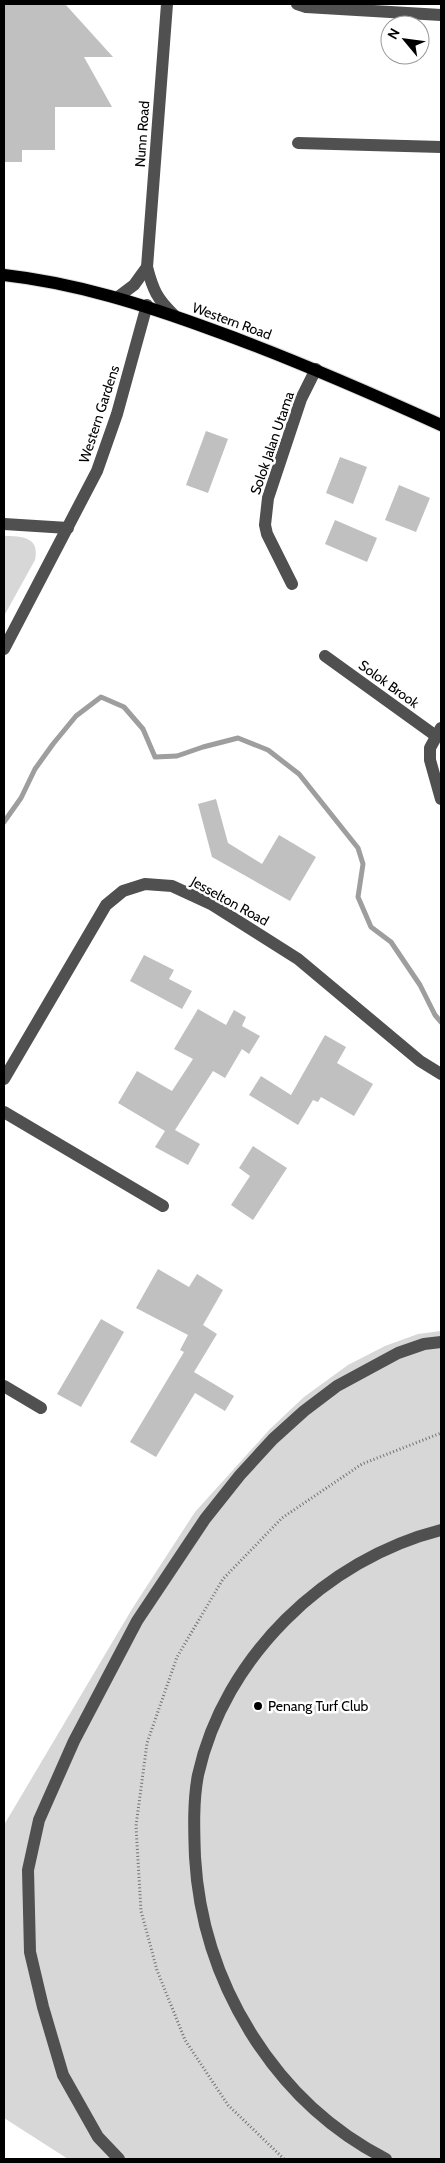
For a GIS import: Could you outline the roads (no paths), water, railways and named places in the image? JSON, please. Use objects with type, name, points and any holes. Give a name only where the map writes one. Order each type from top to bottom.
[{"type":"main road","name":"Western Road","points":[[4,275],[40,279],[147,305],[316,369],[441,425]]},
{"type":"street","name":"Nunn Road","points":[[167,4],[147,267],[152,289],[160,303],[174,315]]},
{"type":"street","points":[[296,4],[306,7],[441,16]]},
{"type":"street","points":[[298,143],[441,147]]},
{"type":"street","points":[[118,297],[134,285],[147,267]]},
{"type":"street","name":"Western Gardens","points":[[4,649],[97,471],[118,414],[147,305]]},
{"type":"street","name":"Solok Jalan Utama","points":[[292,584],[267,534],[265,513],[268,498],[301,399],[316,369]]},
{"type":"street","points":[[4,524],[68,528]]},
{"type":"street","name":"Solok Brook","points":[[325,656],[438,732],[430,748],[430,760],[441,799]]},
{"type":"street","name":"Jesselton Road","points":[[4,1080],[106,905],[123,890],[145,884],[172,886],[210,904],[298,958],[420,1061],[441,1074]]},
{"type":"street","points":[[4,1112],[163,1206]]},
{"type":"street","points":[[119,2159],[98,2137],[63,2075],[43,2007],[30,1952],[28,1870],[39,1820],[74,1741],[137,1621],[205,1519],[240,1475],[304,1411],[337,1386],[398,1353],[424,1344],[441,1342]]},
{"type":"street","points":[[4,1386],[41,1408]]},
{"type":"street","points":[[386,2159],[372,2152],[325,2119],[286,2081],[250,2034],[223,1982],[207,1936],[197,1886],[194,1831],[198,1775],[216,1720],[240,1674],[269,1635],[300,1605],[345,1572],[391,1548],[441,1530]]},
{"type":"waterway","points":[[4,822],[21,798],[35,769],[53,744],[76,716],[101,697],[124,707],[143,729],[155,757],[177,756],[238,738],[268,750],[299,774],[358,848],[363,864],[358,897],[371,927],[391,942],[420,985],[435,1015],[441,1022]]},
{"type":"place","name":"Penang Turf Club","points":[[258,1706]]}]
